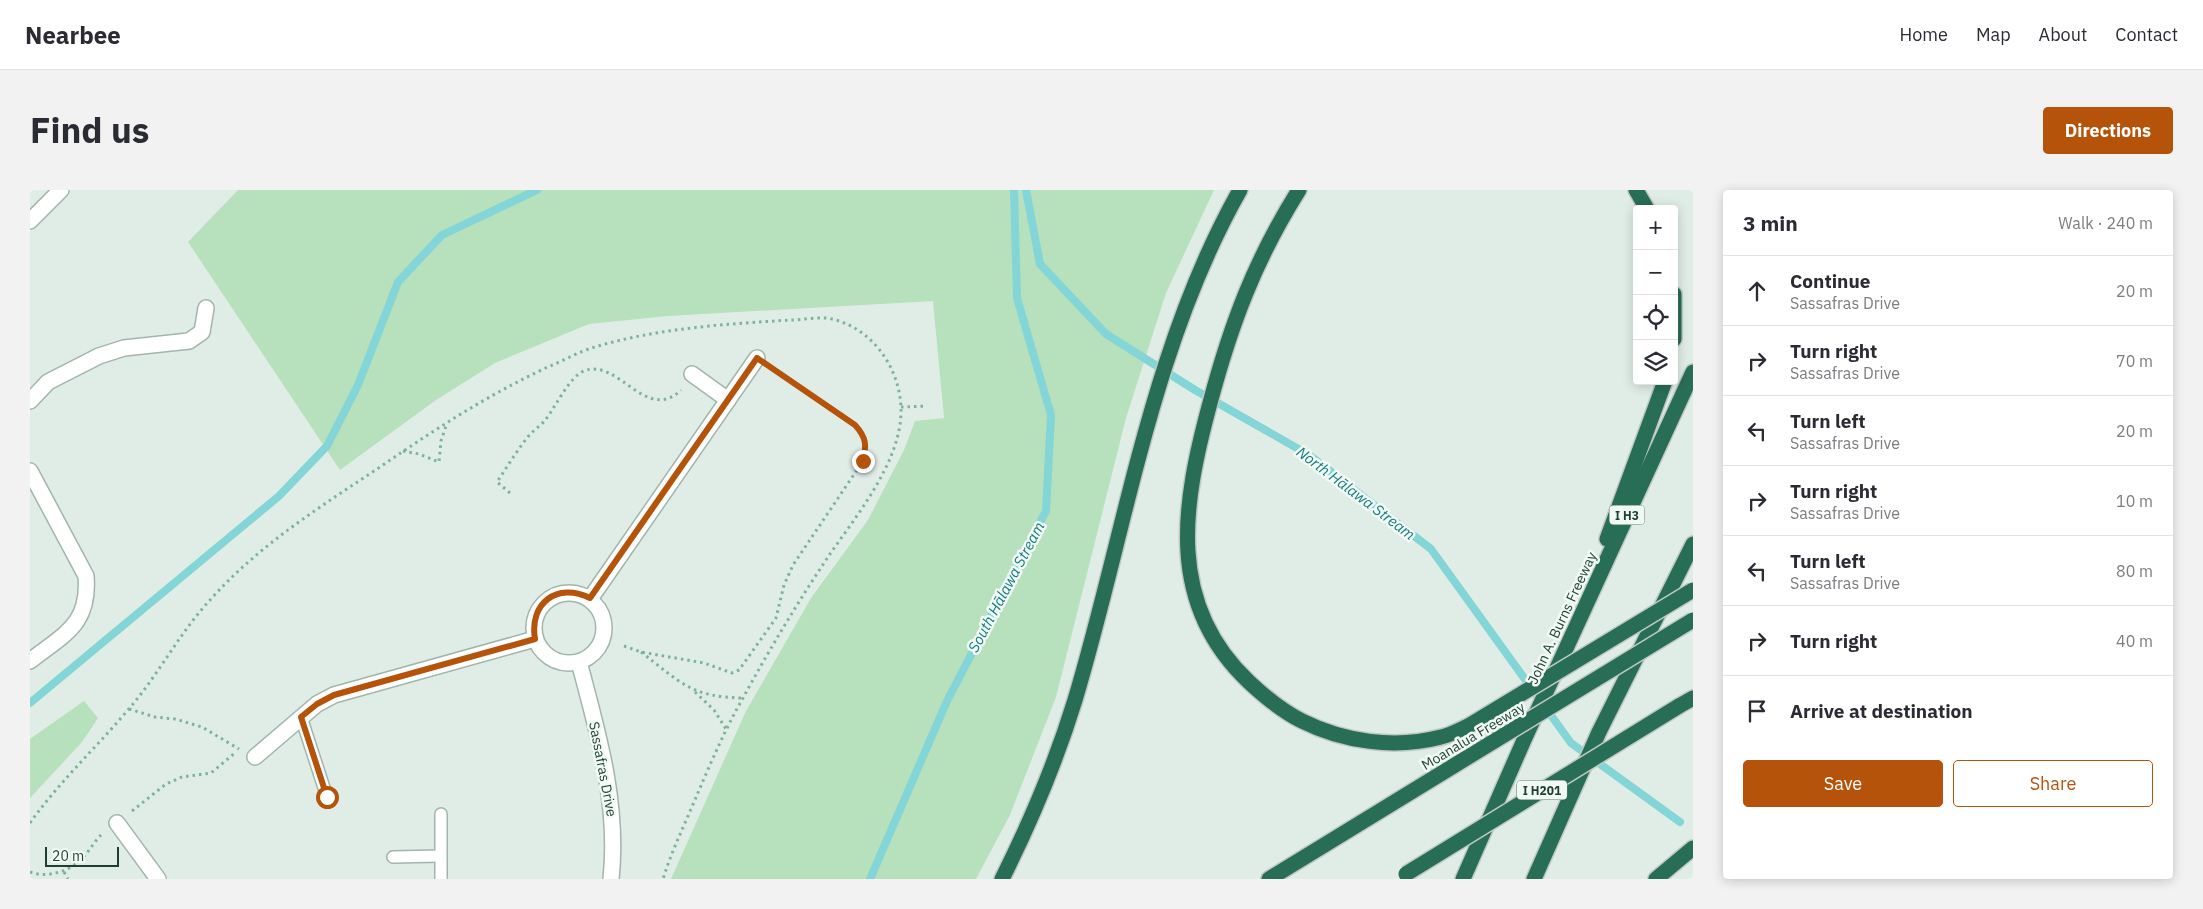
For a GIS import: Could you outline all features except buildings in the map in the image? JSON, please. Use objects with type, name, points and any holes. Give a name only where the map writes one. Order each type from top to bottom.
[{"type":"highway","points":[[1002,879],[1036,807],[1075,701],[1147,427],[1177,331],[1204,262],[1240,190]]},
{"type":"highway","points":[[1299,190],[1279,222],[1237,311],[1223,354],[1196,454],[1186,523],[1190,574],[1195,597],[1204,620],[1219,648],[1239,672],[1288,714],[1317,728],[1350,738],[1384,742],[1415,742],[1443,737],[1470,725],[1693,590]]},
{"type":"highway","points":[[1636,190],[1645,205]]},
{"type":"highway","name":"John A. Burns Freeway","points":[[1463,879],[1576,625],[1693,372]]},
{"type":"highway","points":[[1576,625],[1641,442],[1664,385]]},
{"type":"highway","points":[[1534,879],[1599,732],[1693,544]]},
{"type":"highway","name":"Moanalua Freeway","points":[[1270,879],[1693,620]]},
{"type":"highway","name":"I H201","points":[[1402,877],[1693,698]]},
{"type":"highway","points":[[1656,879],[1693,848]]},
{"type":"street","points":[[30,221],[61,190]]},
{"type":"street","points":[[30,401],[48,382],[99,356],[124,348],[190,341],[202,332],[206,308]]},
{"type":"street","points":[[590,598],[757,358]]},
{"type":"street","points":[[692,374],[728,400]]},
{"type":"street","points":[[30,471],[86,576],[88,595],[83,612],[74,626],[30,661]]},
{"type":"street","points":[[569,592],[590,598],[598,606],[602,616],[603,633],[597,649],[579,662],[569,663],[558,662],[544,653],[535,639],[533,628],[535,617],[540,607],[557,594],[569,592]]},
{"type":"street","points":[[254,757],[317,704],[334,695],[535,639]]},
{"type":"street","name":"Sassafras Drive","points":[[579,662],[602,752],[611,797],[614,825],[611,879]]},
{"type":"street","points":[[117,823],[158,879]]},
{"type":"lane","points":[[301,717],[327,797]]},
{"type":"lane","points":[[441,814],[441,879]]},
{"type":"lane","points":[[393,857],[440,856]]},
{"type":"path","points":[[30,824],[64,780],[129,709],[210,600],[252,558],[287,529],[447,422],[517,381],[591,348],[658,334],[743,323],[831,318],[856,330],[876,344],[893,370],[901,407],[900,424],[893,452],[878,480],[742,698],[672,852],[663,879]]},
{"type":"path","points":[[624,646],[641,652],[704,663],[732,674],[740,670],[776,618],[784,585],[793,565],[863,461],[866,442],[863,434],[855,425],[757,358]]},
{"type":"path","points":[[510,493],[497,482],[528,436],[545,421],[577,375],[586,370],[606,370],[648,398],[667,399],[680,392],[692,374]]},
{"type":"path","points":[[901,407],[928,406]]},
{"type":"path","points":[[403,451],[419,454],[438,462],[441,441],[447,422]]},
{"type":"path","points":[[641,652],[694,691],[714,710],[726,730]]},
{"type":"path","points":[[694,691],[716,697],[742,698]]},
{"type":"path","points":[[129,709],[155,717],[175,719],[202,727],[240,749]]},
{"type":"path","points":[[64,872],[68,879]]},
{"type":"green space","points":[[238,190],[1214,190],[1166,293],[1126,418],[1056,697],[1010,815],[976,879],[671,879],[746,711],[811,598],[868,520],[904,450],[915,421],[944,418],[933,301],[668,316],[589,324],[495,363],[436,400],[340,470],[188,242]]},
{"type":"green space","points":[[84,701],[98,718],[82,742],[30,798],[30,739]]},
{"type":"waterway","points":[[30,703],[279,496],[327,446],[358,385],[398,282],[442,235],[537,190]]},
{"type":"waterway","name":"South Hālawa Stream","points":[[870,879],[947,701],[1046,511],[1051,415],[1017,298],[1014,190]]},
{"type":"waterway","name":"North Hālawa Stream","points":[[1026,190],[1040,264],[1106,334],[1195,390],[1309,455],[1431,549],[1571,743],[1680,822]]},
{"type":"route","points":[[327,797],[301,717],[317,704],[334,695],[535,639],[533,628],[535,617],[540,607],[548,599],[557,594],[569,592],[590,598],[757,358],[855,425],[863,434],[866,442],[863,461]]}]
